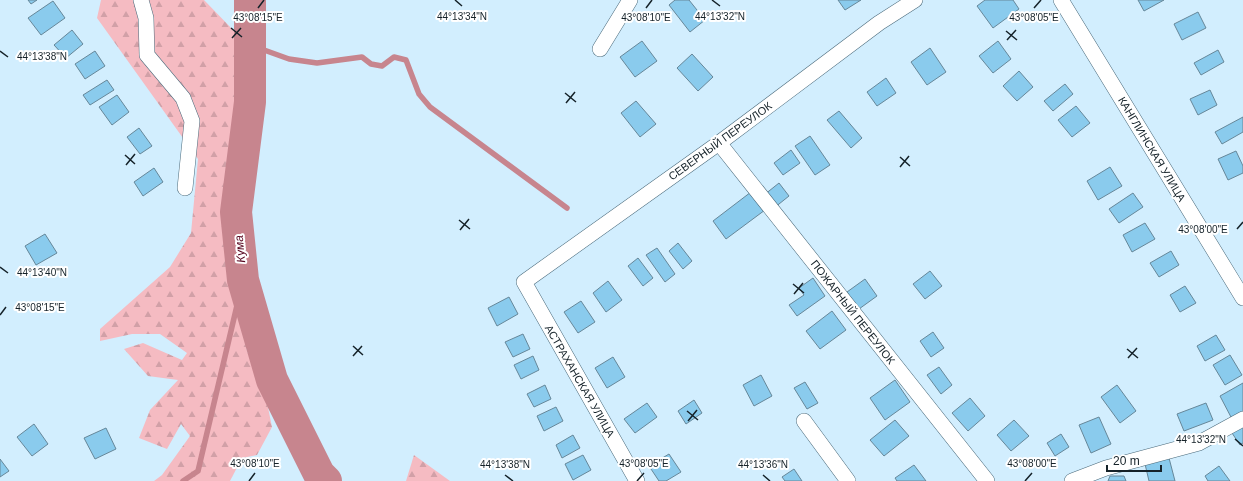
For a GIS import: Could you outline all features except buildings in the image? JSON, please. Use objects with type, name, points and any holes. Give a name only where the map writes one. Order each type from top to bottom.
[{"type":"street","points":[[141,0],[146,18],[146,55],[183,98],[192,121],[185,188]]},
{"type":"street","points":[[600,49],[630,0]]},
{"type":"street","name":"СЕВЕРНЫЙ ПЕРЕУЛОК","points":[[524,282],[719,143],[879,23],[915,0]]},
{"type":"street","name":"КАНГЛИНСКАЯ УЛИЦА","points":[[1061,0],[1237,277],[1243,298]]},
{"type":"street","name":"ПОЖАРНЫЙ ПЕРЕУЛОК","points":[[719,143],[987,481]]},
{"type":"street","name":"АСТРАХАНСКАЯ УЛИЦА","points":[[524,282],[637,481]]},
{"type":"street","points":[[1072,481],[1106,468],[1199,443],[1243,420]]},
{"type":"street","points":[[804,421],[848,481]]},
{"type":"green space","points":[[101,0],[204,0],[236,33],[238,95],[227,212],[234,278],[247,351],[264,388],[272,427],[257,455],[242,458],[230,481],[154,481],[162,475],[190,436],[181,424],[167,449],[139,438],[150,410],[178,380],[148,376],[124,349],[143,343],[182,360],[187,353],[160,334],[132,334],[100,341],[100,329],[170,267],[191,233],[198,159],[97,18]]},
{"type":"green space","points":[[414,455],[450,481],[406,481]]},
{"type":"waterway","name":"Кума","points":[[250,0],[250,102],[236,212],[243,280],[272,380],[319,474],[326,481]]},
{"type":"waterway","points":[[250,45],[289,59],[317,63],[362,57],[371,64],[382,66],[394,57],[406,60],[419,94],[430,107],[567,208]]},
{"type":"waterway","points":[[183,481],[198,471],[243,280]]}]
